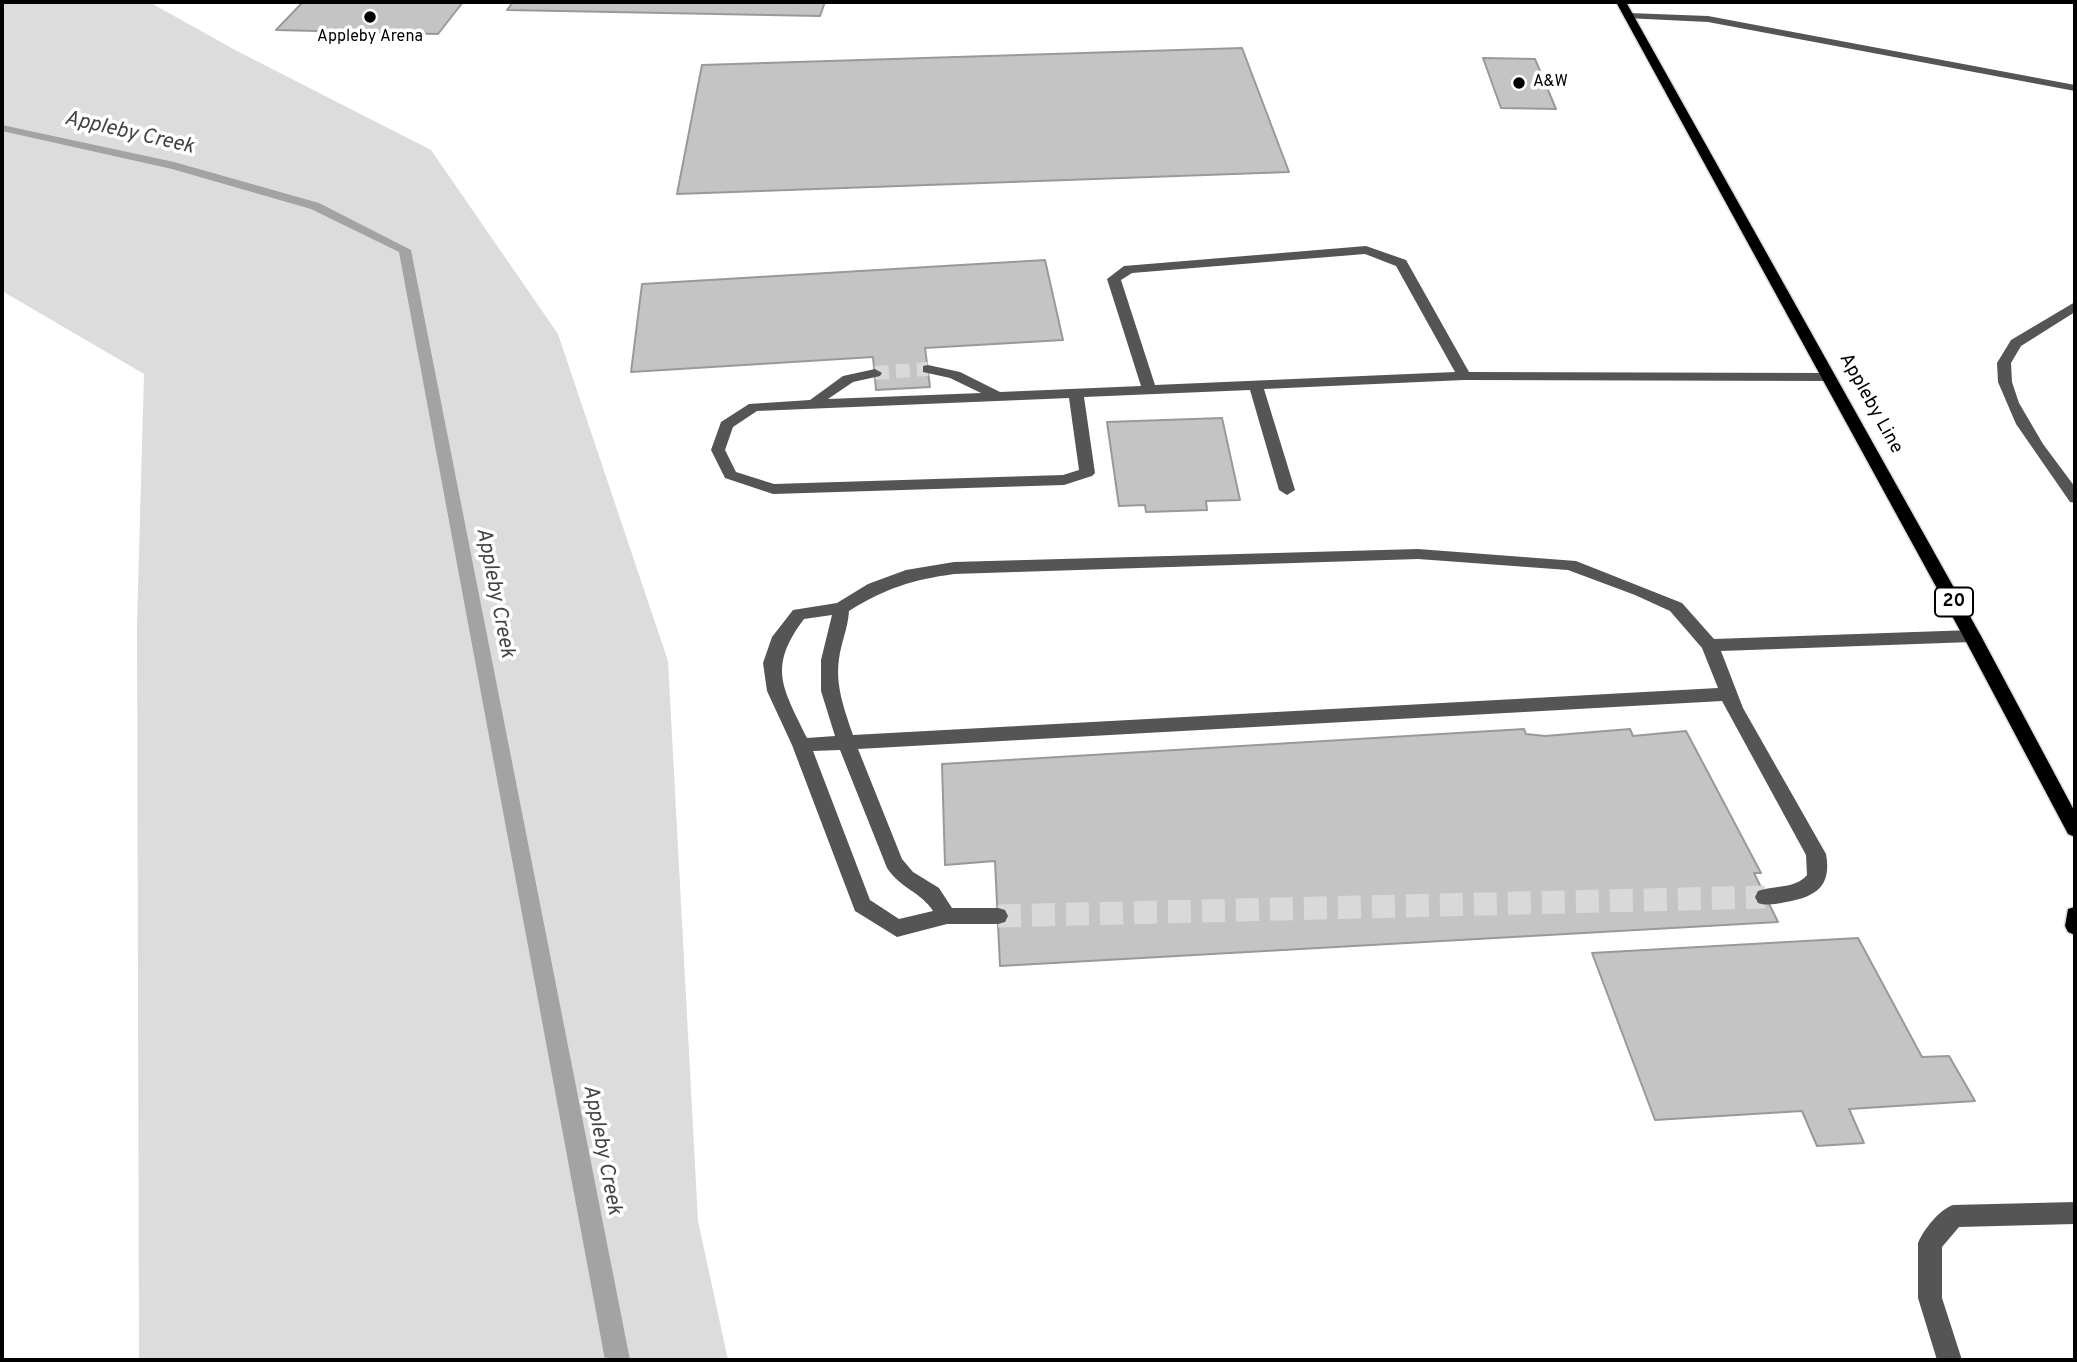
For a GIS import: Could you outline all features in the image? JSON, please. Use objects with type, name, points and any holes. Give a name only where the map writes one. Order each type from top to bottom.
[{"type":"main road","name":"Appleby Line","points":[[1621,2],[1972,636],[2075,829]]},
{"type":"main road","points":[[2075,915],[2075,926]]},
{"type":"lane","points":[[1629,16],[1708,19],[2075,88]]},
{"type":"lane","points":[[1149,390],[1114,279],[1129,269],[1366,250],[1401,263],[1464,376]]},
{"type":"lane","points":[[2075,306],[2011,348],[2002,375],[2013,407],[2075,498]]},
{"type":"lane","points":[[928,369],[941,369],[968,379],[997,396]]},
{"type":"lane","points":[[813,405],[836,383],[852,375],[874,373]]},
{"type":"lane","points":[[1076,393],[1087,473],[1064,480],[774,489],[730,475],[718,450],[726,425],[754,407],[1464,376],[1827,377]]},
{"type":"lane","points":[[1256,385],[1287,490]]},
{"type":"lane","points":[[998,916],[947,916],[897,928],[862,905],[801,745],[776,691],[772,663],[781,637],[799,614],[841,608],[874,587],[912,573],[954,568],[1418,554],[1570,565],[1642,591],[1676,607],[1710,645],[1729,694],[1816,854],[1819,865],[1818,876],[1803,891],[1765,897]]},
{"type":"lane","points":[[841,608],[840,625],[830,660],[830,691],[846,742],[894,862],[902,875],[914,886],[931,892],[947,916]]},
{"type":"lane","points":[[1710,645],[1972,636]]},
{"type":"lane","points":[[801,745],[1729,694]]},
{"type":"lane","points":[[1949,1360],[1930,1298],[1930,1243],[1954,1216],[2075,1213]]},
{"type":"shaded area","points":[[2,2],[149,2],[237,51],[431,150],[558,334],[668,661],[698,1221],[728,1360],[139,1360],[137,625],[144,374],[2,291]]},
{"type":"building","name":"Appleby Arena","points":[[249,2],[463,2],[438,34],[276,30],[302,3]]},
{"type":"building","points":[[513,2],[825,2],[820,16],[507,10]]},
{"type":"building","points":[[1242,48],[1289,172],[677,194],[702,65]]},
{"type":"building","name":"A&W","points":[[1483,58],[1535,59],[1556,109],[1501,108]]},
{"type":"building","points":[[1045,260],[1063,340],[925,348],[930,387],[876,390],[873,357],[631,372],[642,284]]},
{"type":"building","points":[[1222,418],[1240,500],[1206,501],[1207,510],[1146,512],[1145,505],[1119,506],[1107,422]]},
{"type":"building","points":[[1524,729],[1526,734],[1545,736],[1630,729],[1633,736],[1686,731],[1761,873],[1754,873],[1778,922],[1000,966],[995,861],[945,865],[942,764]]},
{"type":"building","points":[[1858,938],[1922,1057],[1949,1056],[1975,1101],[1849,1109],[1864,1143],[1817,1146],[1802,1111],[1655,1120],[1592,953]]},
{"type":"waterway","name":"Appleby Creek","points":[[2,128],[174,166],[315,206],[405,250],[618,1360]]},
{"type":"tunnel","points":[[875,373],[928,369]]},
{"type":"tunnel","points":[[998,916],[1765,897]]},
{"type":"place","name":"Appleby Arena","points":[[370,17]]},
{"type":"place","name":"A&W","points":[[1519,83]]}]
